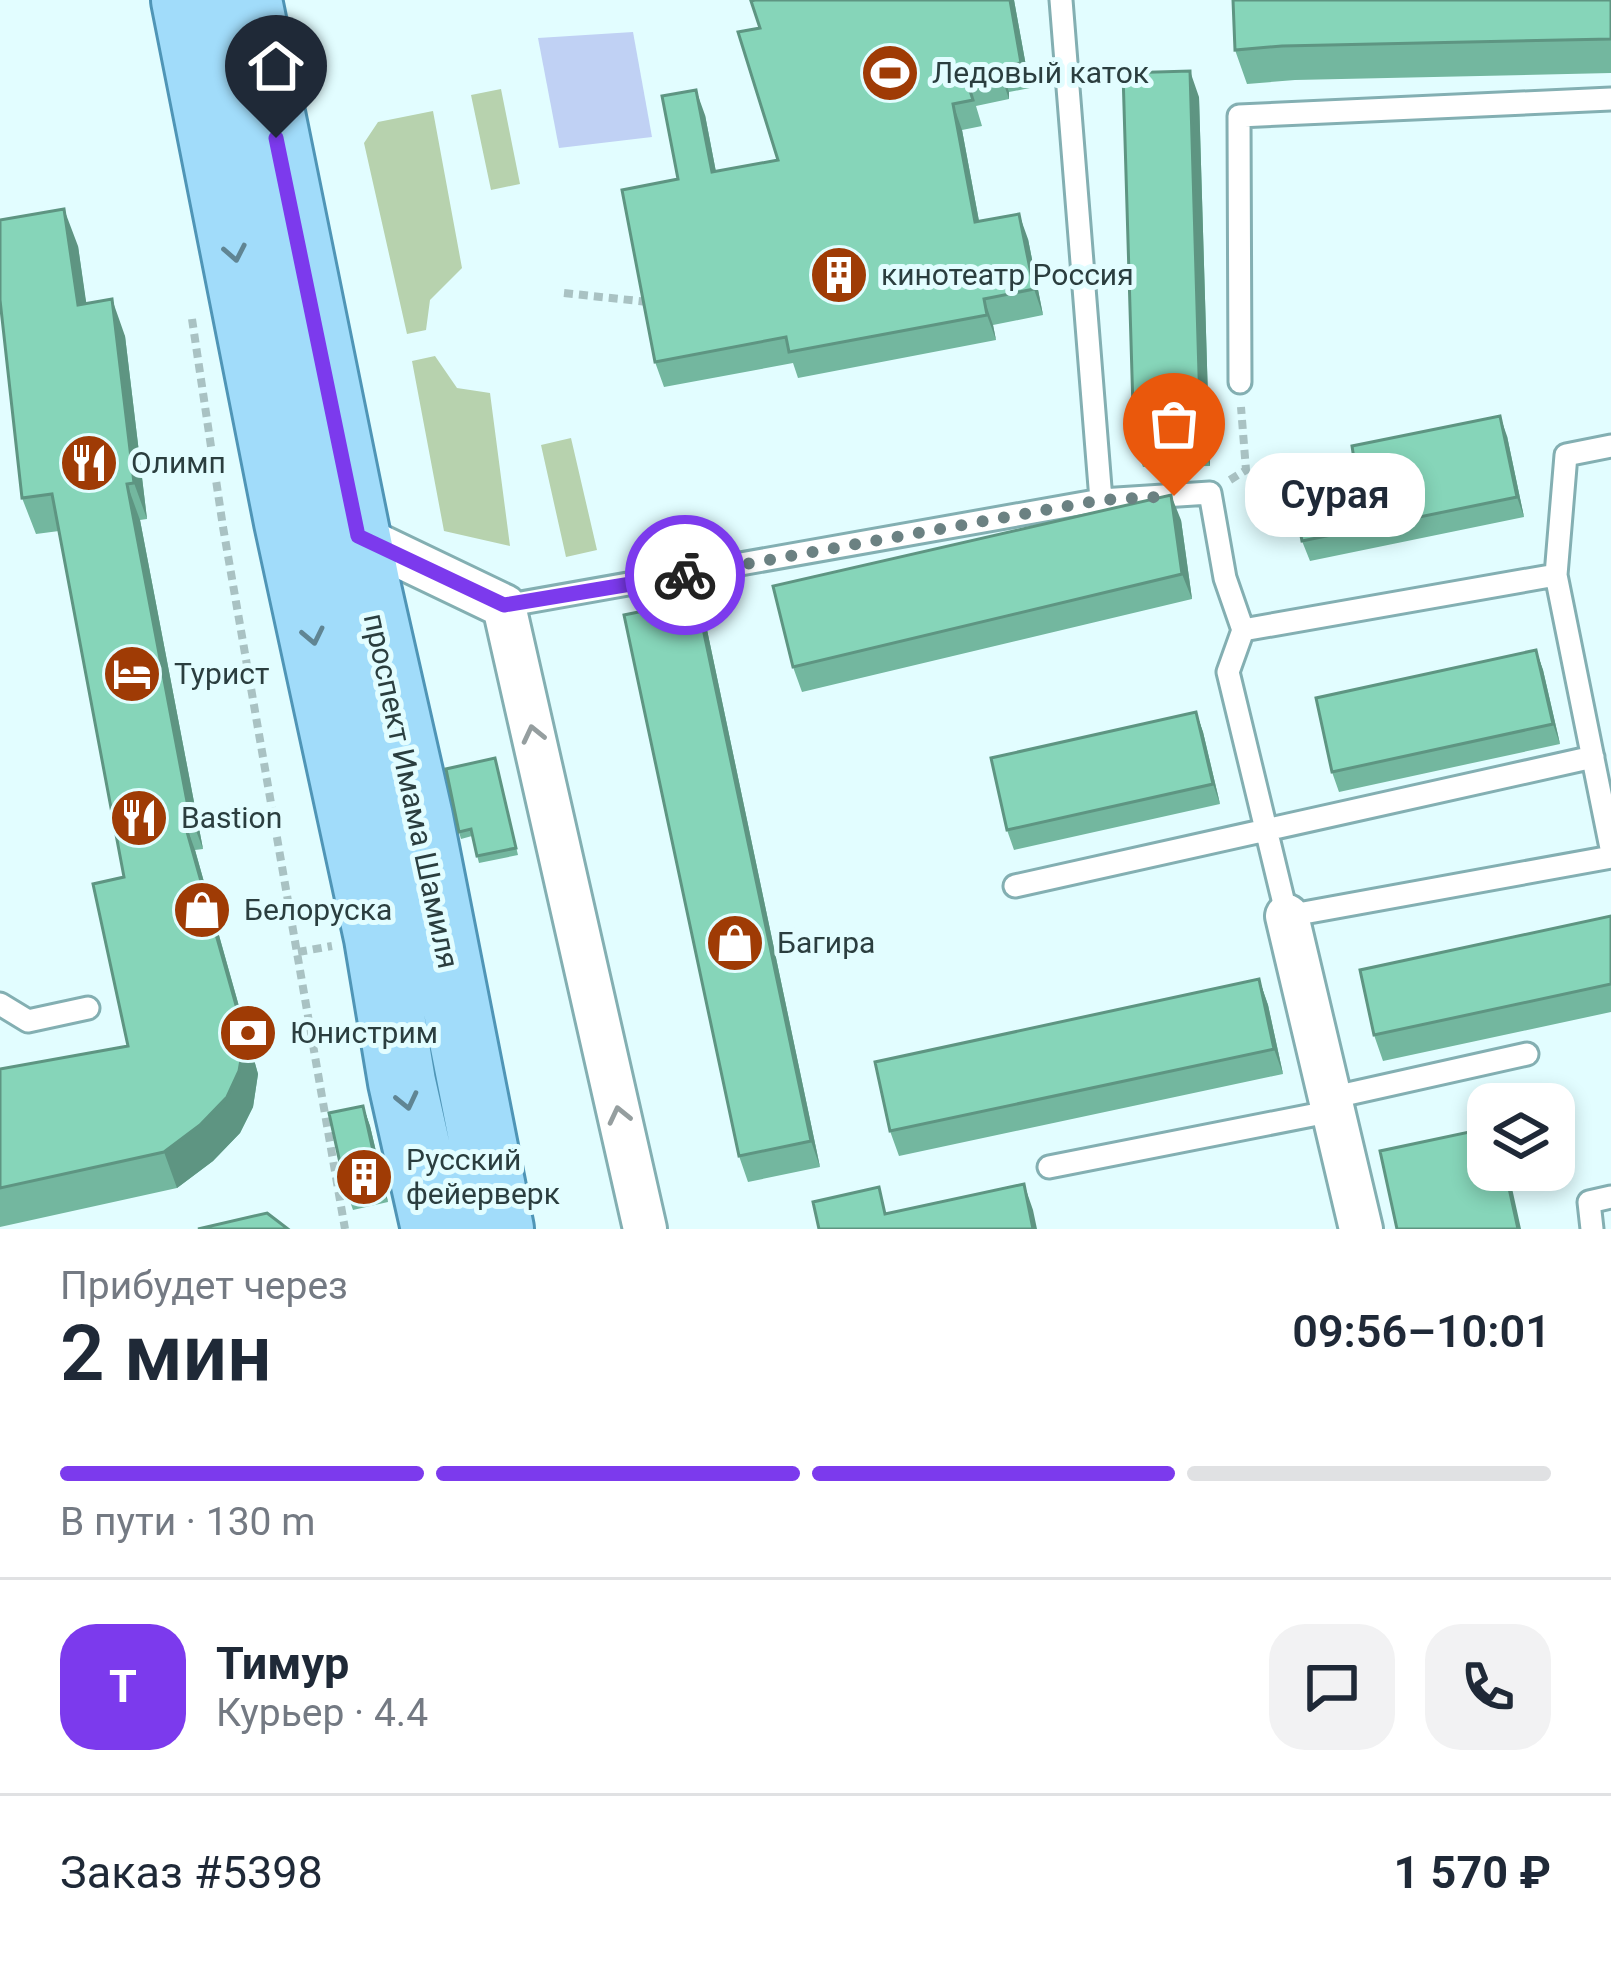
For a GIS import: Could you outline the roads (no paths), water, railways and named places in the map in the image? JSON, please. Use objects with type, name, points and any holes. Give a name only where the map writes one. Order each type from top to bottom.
[{"type":"main road","name":"проспект Имама Шамиля","points":[[185,0],[435,1229]]},
{"type":"main road","name":"проспект Имама Шамиля","points":[[248,0],[424,838],[500,1229]]},
{"type":"street","points":[[358,536],[504,605],[645,1229]]},
{"type":"street","points":[[1287,916],[1361,1229]]},
{"type":"lane","points":[[1061,0],[1101,500]]},
{"type":"lane","points":[[1240,382],[1239,116],[1611,99]]},
{"type":"lane","points":[[504,605],[1101,500],[1210,494],[1225,578],[1243,630],[1228,672],[1287,916],[1611,853],[1556,574],[1566,455],[1611,446]]},
{"type":"lane","points":[[1243,630],[1556,574]]},
{"type":"lane","points":[[1015,886],[1593,757]]},
{"type":"lane","points":[[0,1004],[28,1021],[88,1008]]},
{"type":"lane","points":[[1049,1167],[1332,1104],[1527,1054]]},
{"type":"lane","points":[[1592,1229],[1589,1202],[1611,1197]]},
{"type":"water","points":[[633,32],[652,137],[559,148],[538,38]]},
{"type":"place","name":"Ледовый каток","points":[[890,73]]},
{"type":"place","name":"кинотеатр Россия","points":[[839,275]]},
{"type":"place","name":"Олимп","points":[[89,463]]},
{"type":"place","name":"Сурая","points":[[1174,496]]},
{"type":"place","name":"Турист","points":[[132,674]]},
{"type":"place","name":"Bastion","points":[[139,818]]},
{"type":"place","name":"Белоруска","points":[[202,910]]},
{"type":"place","name":"Багира","points":[[735,943]]},
{"type":"place","name":"Юнистрим","points":[[248,1033]]},
{"type":"place","name":"Русский фейерверк","points":[[364,1177]]}]
